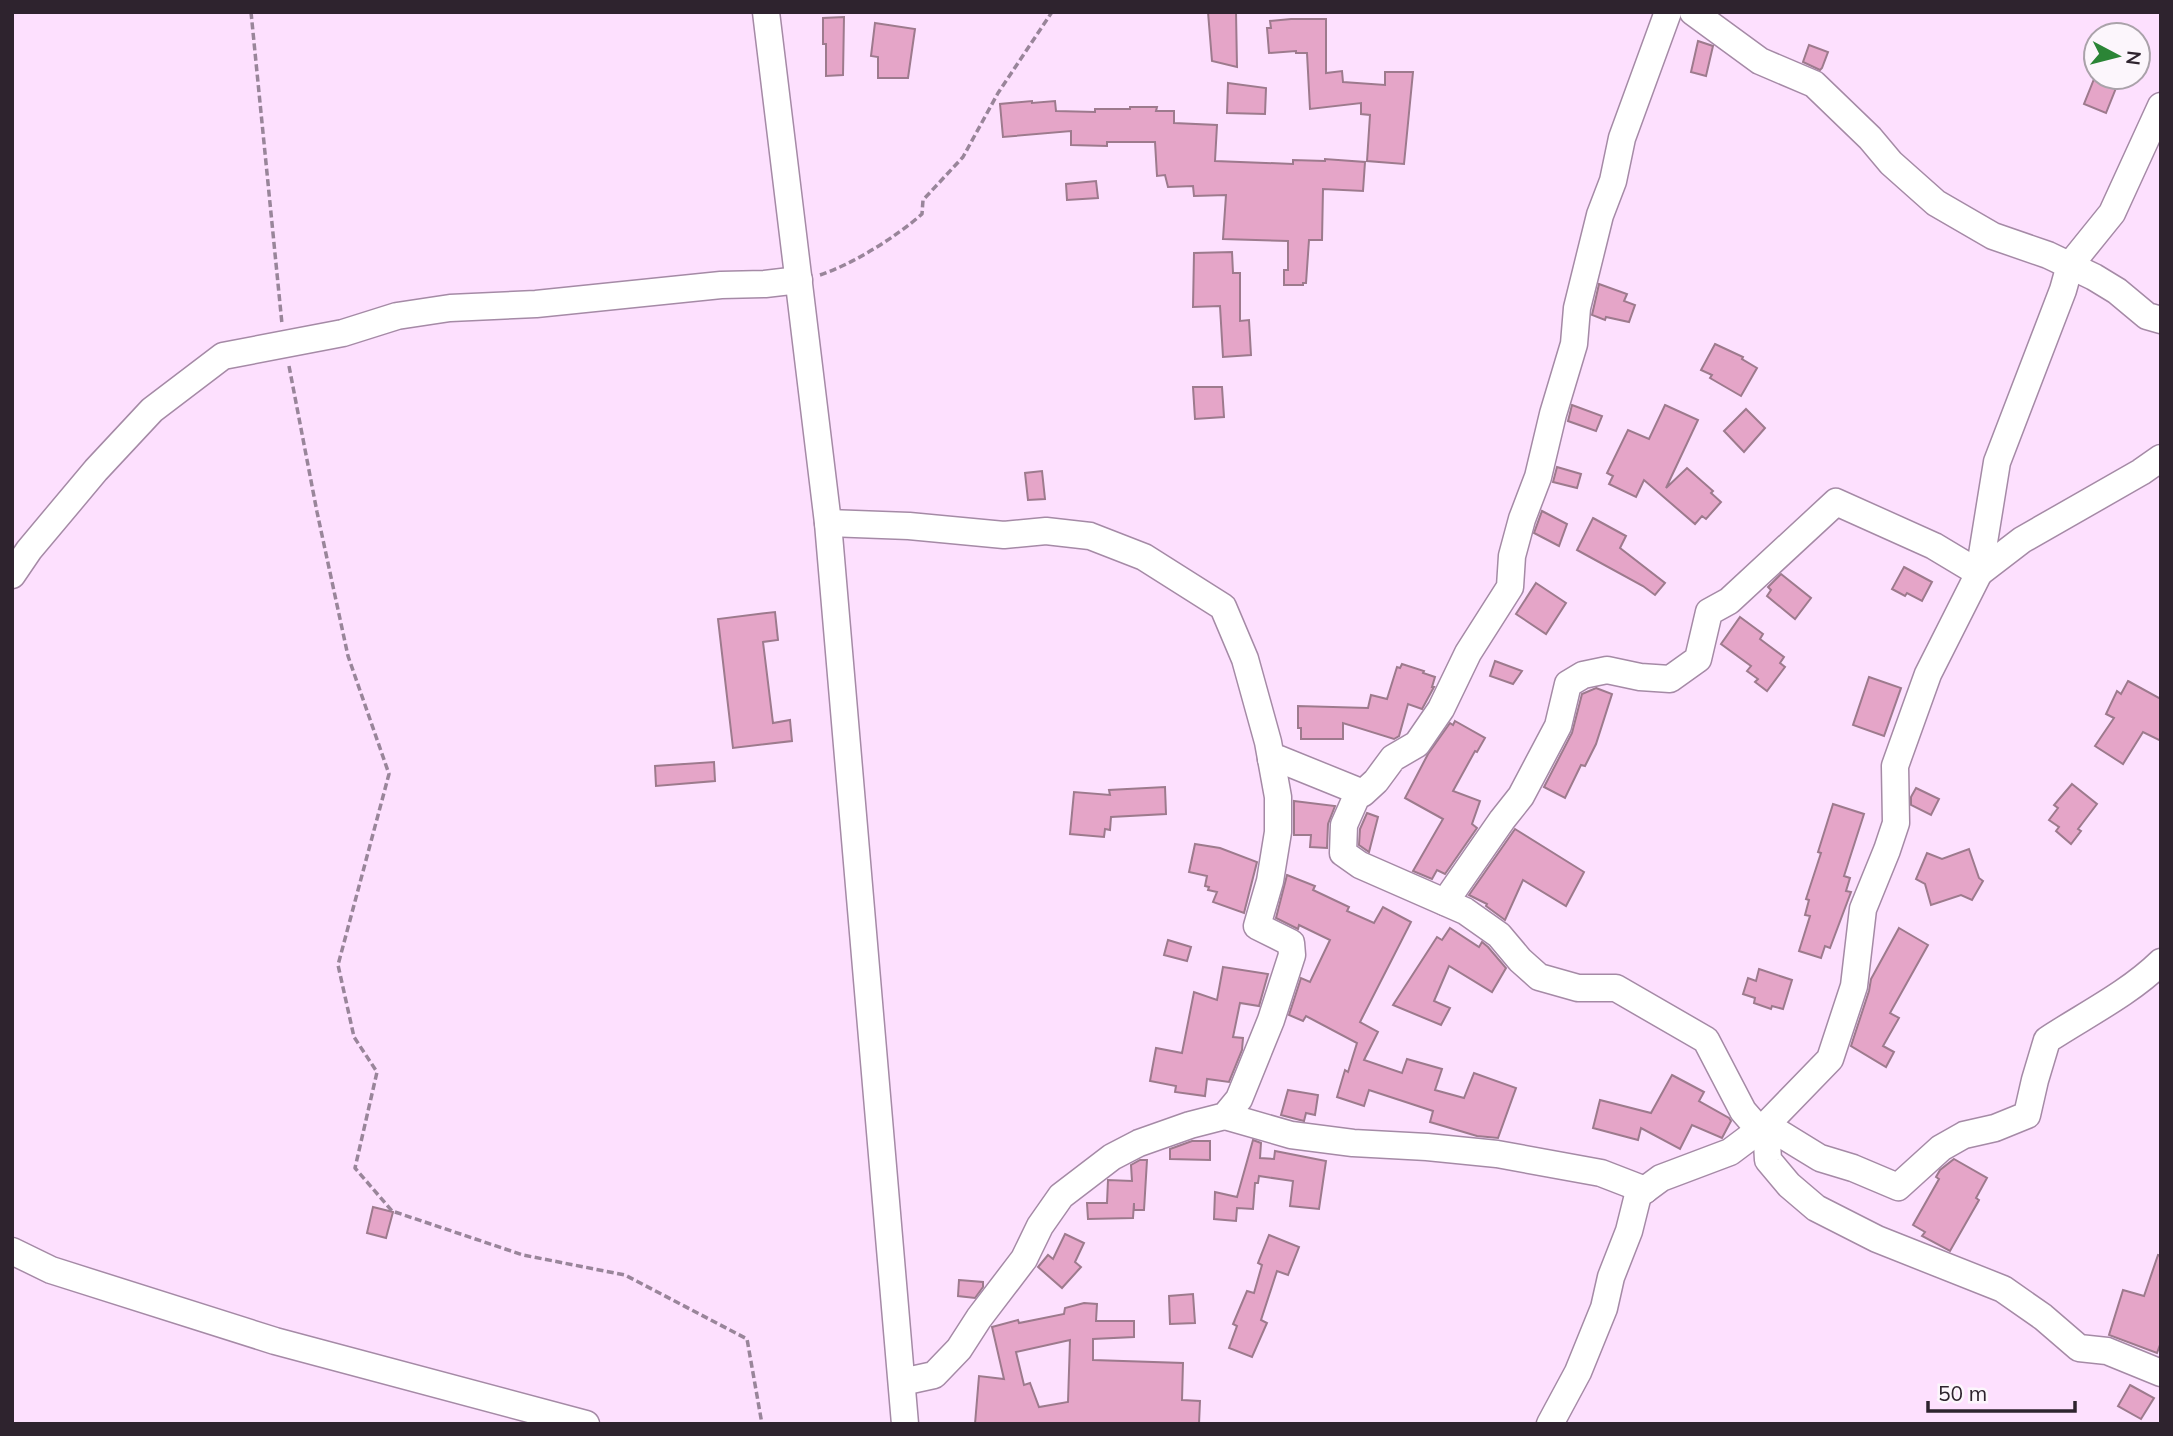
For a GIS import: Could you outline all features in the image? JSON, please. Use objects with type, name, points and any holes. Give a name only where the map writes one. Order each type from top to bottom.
[{"type":"street","points":[[766,12],[828,523],[905,1424]]},
{"type":"street","points":[[1271,759],[1363,793],[1393,758],[1418,744],[1441,709],[1468,653],[1510,587],[1512,556],[1538,477],[1574,344],[1577,308],[1600,215],[1613,181],[1622,138],[1668,12]]},
{"type":"street","points":[[1693,12],[1760,61],[1814,84],[1870,138],[1891,163],[1936,203],[1993,236],[2048,254],[2094,277],[2117,291],[2147,316],[2161,320]]},
{"type":"street","points":[[1550,1424],[1578,1373],[1604,1308],[1611,1277],[1629,1231],[1638,1195],[1661,1178],[1730,1152],[1766,1125],[1830,1059],[1854,986],[1863,909],[1896,823],[1895,766],[1928,674],[1979,573],[1997,462],[2063,290],[2070,265],[2112,213],[2161,106]]},
{"type":"street","points":[[12,575],[29,550],[96,470],[152,410],[223,356],[343,333],[397,316],[450,308],[536,304],[721,285],[799,280]]},
{"type":"street","points":[[1979,573],[2022,540],[2161,458]]},
{"type":"street","points":[[1445,902],[1526,787],[1558,726],[1568,684],[1583,675],[1606,670],[1640,677],[1670,679],[1698,659],[1709,612],[1729,601],[1836,502],[1934,546],[1979,573]]},
{"type":"street","points":[[828,523],[909,526],[1004,535],[1046,531],[1090,536],[1144,557],[1223,607],[1245,659],[1278,797],[1278,832],[1270,881],[1257,926],[1291,943],[1292,955],[1271,1020],[1239,1100],[1226,1116]]},
{"type":"street","points":[[1359,791],[1344,825],[1343,853],[1360,864],[1465,911],[1499,935],[1539,977],[1578,988],[1616,988],[1706,1040],[1742,1111],[1756,1126],[1766,1125],[1820,1158],[1853,1168],[1898,1187],[1941,1148],[1964,1135],[1995,1128],[2027,1115],[2047,1040],[2115,998],[2161,962]]},
{"type":"street","points":[[902,1382],[934,1375],[958,1349],[1024,1259],[1040,1226],[1061,1196],[1112,1157],[1139,1143],[1190,1125],[1226,1116],[1291,1135],[1353,1143],[1497,1154],[1601,1173],[1645,1190]]},
{"type":"street","points":[[1766,1125],[1768,1160],[1789,1185],[1816,1208],[1877,1238],[2003,1289],[2043,1317],[2079,1348],[2107,1352],[2161,1373]]},
{"type":"street","points":[[12,1251],[51,1270],[275,1341],[586,1424]]},
{"type":"path","points":[[251,12],[285,345],[348,656],[389,774],[338,965],[354,1037],[377,1072],[355,1168],[392,1211],[523,1255],[625,1275],[747,1339],[762,1424]]},
{"type":"path","points":[[799,280],[824,274],[874,248],[903,231],[922,214],[923,201],[962,157],[998,93],[1052,12]]},
{"type":"building","points":[[1208,12],[1236,12],[1237,67],[1212,61]]},
{"type":"building","points":[[844,17],[843,75],[826,76],[823,18]]},
{"type":"building","points":[[1326,19],[1326,73],[1342,71],[1343,82],[1385,85],[1385,72],[1413,72],[1404,164],[1367,161],[1370,115],[1361,114],[1361,103],[1310,109],[1307,53],[1269,53],[1267,28],[1271,28],[1270,21]]},
{"type":"building","points":[[875,23],[915,29],[908,78],[878,78],[878,57],[871,56]]},
{"type":"building","points":[[1698,41],[1713,46],[1706,76],[1691,72]]},
{"type":"building","points":[[1809,45],[1828,52],[1820,70],[1803,62]]},
{"type":"building","points":[[1228,83],[1266,88],[1265,114],[1227,113]]},
{"type":"building","points":[[2089,91],[2115,91],[2106,113],[2084,104]]},
{"type":"building","points":[[1055,101],[1056,111],[1095,112],[1095,109],[1157,107],[1156,111],[1174,111],[1174,123],[1217,125],[1215,161],[1293,164],[1293,160],[1325,159],[1365,162],[1363,191],[1323,189],[1322,240],[1309,240],[1306,283],[1284,285],[1284,270],[1288,270],[1288,241],[1223,239],[1226,195],[1194,196],[1193,186],[1168,187],[1165,175],[1157,176],[1155,142],[1107,142],[1107,146],[1071,145],[1071,131],[1003,137],[1000,104]]},
{"type":"building","points":[[1096,181],[1098,198],[1067,200],[1066,184]]},
{"type":"building","points":[[1232,252],[1233,273],[1240,273],[1240,321],[1249,320],[1251,355],[1223,357],[1220,306],[1193,307],[1194,253]]},
{"type":"building","points":[[1599,284],[1627,294],[1624,301],[1635,305],[1629,322],[1606,317],[1605,320],[1592,315]]},
{"type":"building","points":[[1715,344],[1743,357],[1742,359],[1757,368],[1741,396],[1701,370]]},
{"type":"building","points":[[1193,387],[1222,387],[1224,417],[1195,419]]},
{"type":"building","points":[[1572,405],[1602,416],[1596,431],[1568,421]]},
{"type":"building","points":[[1665,405],[1698,420],[1666,488],[1687,468],[1713,491],[1711,493],[1721,502],[1706,519],[1702,516],[1695,524],[1644,480],[1636,497],[1609,484],[1613,476],[1607,473],[1628,430],[1649,439]]},
{"type":"building","points":[[1746,409],[1765,428],[1744,452],[1724,431]]},
{"type":"building","points":[[1557,467],[1581,474],[1577,488],[1553,482]]},
{"type":"building","points":[[1042,471],[1045,499],[1028,500],[1025,473]]},
{"type":"building","points":[[1542,511],[1567,524],[1559,546],[1534,533]]},
{"type":"building","points":[[1593,518],[1626,536],[1620,548],[1665,583],[1655,595],[1577,550]]},
{"type":"building","points":[[1904,567],[1932,582],[1922,601],[1892,589]]},
{"type":"building","points":[[1781,574],[1811,598],[1795,619],[1767,596],[1771,590],[1768,587]]},
{"type":"building","points":[[1536,583],[1566,603],[1546,634],[1516,614]]},
{"type":"building","points":[[775,612],[778,640],[763,642],[773,723],[790,720],[792,741],[733,748],[718,619]]},
{"type":"building","points":[[1740,617],[1763,634],[1760,639],[1784,657],[1780,663],[1785,667],[1767,691],[1755,682],[1758,679],[1747,671],[1751,666],[1721,644]]},
{"type":"building","points":[[1495,661],[1522,671],[1513,684],[1490,676]]},
{"type":"building","points":[[1402,664],[1435,677],[1434,687],[1422,709],[1408,704],[1399,736],[1394,739],[1343,723],[1343,739],[1301,739],[1298,706],[1368,708],[1371,695],[1387,699],[1397,667],[1400,668]]},
{"type":"building","points":[[1869,677],[1901,688],[1884,736],[1853,725]]},
{"type":"building","points":[[2128,681],[2161,699],[2161,741],[2143,732],[2123,764],[2095,746],[2114,718],[2106,714],[2117,691],[2121,694]]},
{"type":"building","points":[[1596,688],[1612,694],[1596,744],[1585,766],[1581,765],[1565,798],[1544,787],[1572,733],[1582,694]]},
{"type":"building","points":[[1455,721],[1485,738],[1453,791],[1480,801],[1472,824],[1477,828],[1445,874],[1437,870],[1432,879],[1413,871],[1443,819],[1405,798],[1428,754],[1450,723],[1453,725]]},
{"type":"building","points":[[714,762],[715,781],[656,786],[655,766]]},
{"type":"building","points":[[2072,784],[2097,804],[2078,829],[2081,831],[2071,844],[2056,831],[2059,827],[2049,820],[2058,808],[2054,805]]},
{"type":"building","points":[[1165,787],[1166,814],[1111,817],[1110,830],[1105,829],[1104,837],[1070,834],[1074,792],[1110,795],[1109,790]]},
{"type":"building","points":[[1916,788],[1939,799],[1931,815],[1911,805],[1911,797]]},
{"type":"building","points":[[1294,801],[1335,806],[1328,824],[1327,848],[1310,847],[1311,835],[1294,835]]},
{"type":"building","points":[[1833,804],[1864,814],[1844,876],[1850,878],[1846,891],[1851,892],[1830,948],[1825,946],[1821,958],[1799,951],[1810,916],[1805,915],[1809,900],[1806,899]]},
{"type":"building","points":[[1367,813],[1378,817],[1369,852],[1359,845],[1360,829]]},
{"type":"building","points":[[1515,829],[1584,872],[1566,906],[1523,880],[1505,920],[1486,906],[1487,904],[1469,895]]},
{"type":"building","points":[[1195,844],[1220,848],[1257,862],[1244,913],[1213,902],[1217,892],[1208,890],[1209,887],[1205,886],[1207,876],[1189,872]]},
{"type":"building","points":[[1969,849],[1979,878],[1983,881],[1972,900],[1961,895],[1931,905],[1925,884],[1916,879],[1927,853],[1942,859]]},
{"type":"building","points":[[1287,875],[1315,886],[1313,890],[1349,907],[1347,911],[1374,923],[1383,907],[1411,922],[1360,1022],[1378,1032],[1364,1060],[1402,1073],[1407,1059],[1442,1069],[1435,1090],[1464,1098],[1474,1073],[1516,1088],[1498,1138],[1477,1136],[1430,1122],[1433,1111],[1369,1090],[1364,1106],[1337,1097],[1357,1043],[1306,1016],[1303,1021],[1289,1015],[1301,978],[1310,982],[1330,940],[1299,925],[1298,929],[1276,918]]},
{"type":"building","points":[[1450,928],[1479,947],[1482,942],[1506,968],[1492,992],[1449,966],[1434,1001],[1450,1008],[1441,1025],[1393,1005],[1437,937],[1442,940]]},
{"type":"building","points":[[1899,928],[1928,945],[1890,1013],[1899,1018],[1883,1046],[1894,1052],[1886,1067],[1851,1046],[1871,979]]},
{"type":"building","points":[[1168,940],[1191,947],[1187,961],[1164,955]]},
{"type":"building","points":[[1223,967],[1268,974],[1259,1006],[1240,1003],[1233,1037],[1243,1038],[1242,1050],[1229,1082],[1207,1079],[1205,1096],[1175,1092],[1176,1086],[1150,1081],[1156,1048],[1182,1053],[1194,992],[1217,1000]]},
{"type":"building","points":[[1759,969],[1792,980],[1783,1009],[1772,1006],[1771,1009],[1754,1003],[1755,998],[1743,994],[1748,978],[1756,981]]},
{"type":"building","points":[[1672,1075],[1704,1092],[1699,1101],[1729,1118],[1731,1121],[1722,1138],[1692,1125],[1680,1149],[1641,1128],[1638,1140],[1593,1128],[1600,1100],[1651,1113]]},
{"type":"building","points":[[1288,1090],[1318,1095],[1315,1115],[1306,1113],[1304,1121],[1281,1115]]},
{"type":"building","points":[[1253,1140],[1261,1143],[1260,1158],[1274,1159],[1275,1151],[1326,1161],[1319,1209],[1290,1206],[1293,1181],[1259,1176],[1258,1183],[1255,1183],[1253,1209],[1237,1208],[1236,1221],[1214,1219],[1215,1192],[1237,1197]]},
{"type":"building","points":[[1192,1141],[1210,1141],[1210,1160],[1170,1159],[1170,1149]]},
{"type":"building","points":[[1954,1159],[1987,1178],[1976,1198],[1979,1200],[1950,1251],[1922,1236],[1925,1232],[1913,1225],[1939,1179],[1936,1177],[1940,1170]]},
{"type":"building","points":[[1147,1160],[1144,1210],[1134,1210],[1134,1203],[1133,1218],[1088,1219],[1087,1203],[1107,1203],[1108,1180],[1132,1181],[1131,1165]]},
{"type":"building","points":[[373,1207],[393,1212],[386,1238],[367,1233]]},
{"type":"building","points":[[1065,1234],[1084,1243],[1075,1262],[1081,1267],[1062,1288],[1038,1267],[1048,1255],[1053,1259]]},
{"type":"building","points":[[1269,1235],[1299,1247],[1288,1275],[1277,1271],[1261,1320],[1267,1323],[1252,1357],[1229,1348],[1237,1326],[1233,1324],[1247,1291],[1254,1293],[1262,1265],[1258,1263]]},
{"type":"building","points":[[2158,1255],[2161,1256],[2161,1342],[2157,1353],[2109,1335],[2123,1290],[2144,1296]]},
{"type":"building","points":[[959,1280],[983,1282],[983,1287],[975,1298],[958,1296]]},
{"type":"building","points":[[1193,1294],[1195,1323],[1170,1324],[1169,1296]]},
{"type":"building","points":[[1084,1303],[1097,1304],[1096,1321],[1134,1321],[1134,1337],[1093,1339],[1093,1360],[1183,1363],[1182,1400],[1200,1401],[1199,1424],[975,1424],[979,1376],[1004,1379],[992,1327],[1018,1320],[1019,1323],[1064,1314],[1065,1308]],"holes":[[[1070,1340],[1068,1402],[1039,1407],[1030,1383],[1024,1385],[1016,1352]]]},
{"type":"building","points":[[2130,1385],[2154,1398],[2141,1419],[2118,1406]]}]
